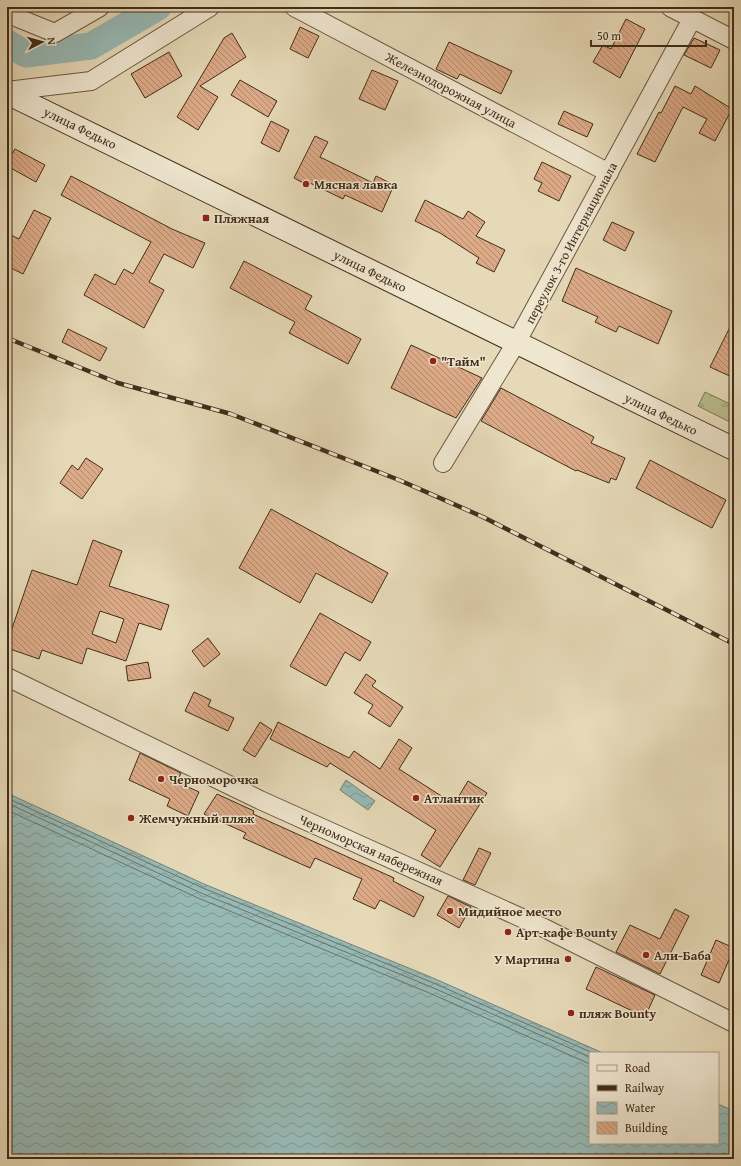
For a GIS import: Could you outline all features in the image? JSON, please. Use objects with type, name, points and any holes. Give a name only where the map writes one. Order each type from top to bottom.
[{"type":"main road","name":"улица Федько","points":[[7,92],[734,449]]},
{"type":"street","points":[[15,12],[56,33],[100,7]]},
{"type":"street","points":[[7,92],[91,81],[210,7]]},
{"type":"street","name":"Железнодорожная улица","points":[[294,7],[609,172]]},
{"type":"street","points":[[670,7],[734,40]]},
{"type":"street","name":"переулок 3-го Интернационала","points":[[443,464],[516,343],[692,19]]},
{"type":"street","name":"Черноморская набережная","points":[[7,677],[260,800],[544,928],[734,1023]]},
{"type":"green space","points":[[705,392],[734,406],[734,418],[728,421],[698,406]]},
{"type":"water","points":[[346,780],[375,801],[368,810],[340,790]]},
{"type":"water","points":[[7,793],[204,884],[433,978],[601,1052],[589,1052],[589,1144],[719,1144],[719,1104],[734,1111],[734,1159],[7,1159]]},
{"type":"building","points":[[626,19],[645,29],[620,78],[593,62],[603,45],[611,49]]},
{"type":"building","points":[[300,27],[319,36],[308,58],[290,49]]},
{"type":"building","points":[[232,33],[246,57],[200,86],[218,97],[198,130],[177,117],[224,38]]},
{"type":"building","points":[[694,38],[720,50],[711,68],[684,55]]},
{"type":"building","points":[[449,42],[512,71],[501,94],[460,74],[457,79],[436,69]]},
{"type":"building","points":[[169,52],[182,76],[145,98],[131,74]]},
{"type":"building","points":[[372,70],[398,81],[385,110],[359,99]]},
{"type":"building","points":[[240,80],[277,101],[268,117],[231,95]]},
{"type":"building","points":[[675,86],[691,94],[695,86],[732,109],[715,141],[699,133],[707,119],[683,107],[655,162],[637,154],[659,112],[661,113]]},
{"type":"building","points":[[564,111],[593,124],[587,137],[558,124]]},
{"type":"building","points":[[271,121],[289,130],[279,152],[261,143]]},
{"type":"building","points":[[315,136],[328,142],[320,157],[373,183],[376,176],[394,185],[382,212],[345,195],[343,199],[308,182],[307,185],[294,178]]},
{"type":"building","points":[[15,149],[45,165],[36,182],[7,166],[7,162]]},
{"type":"building","points":[[542,162],[571,176],[559,201],[538,191],[542,183],[534,179]]},
{"type":"building","points":[[71,176],[172,229],[205,243],[193,268],[164,254],[149,282],[164,290],[144,328],[84,295],[95,274],[115,285],[124,269],[133,274],[151,242],[61,195]]},
{"type":"building","points":[[425,200],[463,219],[468,211],[485,222],[476,236],[505,250],[494,272],[476,263],[479,258],[440,233],[415,221]]},
{"type":"building","points":[[34,210],[51,218],[23,274],[7,266],[7,233],[19,239]]},
{"type":"building","points":[[612,222],[634,232],[625,251],[603,240]]},
{"type":"building","points":[[244,261],[312,296],[305,309],[361,339],[348,364],[289,333],[295,322],[230,288]]},
{"type":"building","points":[[576,268],[672,311],[658,344],[619,326],[616,332],[595,322],[598,317],[562,301]]},
{"type":"building","points":[[734,319],[734,378],[710,367]]},
{"type":"building","points":[[68,329],[107,348],[100,361],[62,342]]},
{"type":"building","points":[[411,345],[482,378],[456,418],[391,388]]},
{"type":"building","points":[[501,388],[594,437],[591,443],[625,458],[616,480],[611,478],[609,483],[577,470],[576,471],[481,421]]},
{"type":"building","points":[[86,458],[103,469],[82,499],[60,483],[72,465],[78,470]]},
{"type":"building","points":[[650,460],[726,500],[712,528],[636,488]]},
{"type":"building","points":[[271,509],[388,573],[372,603],[316,573],[300,603],[239,568]]},
{"type":"building","points":[[93,540],[122,551],[109,586],[169,605],[161,630],[139,623],[126,661],[87,648],[82,664],[42,650],[39,659],[7,648],[7,643],[32,570],[77,585]],"holes":[[[100,611],[124,619],[116,643],[92,634]]]},
{"type":"building","points":[[320,613],[371,642],[360,661],[345,652],[326,686],[290,666]]},
{"type":"building","points":[[208,638],[220,654],[204,667],[192,651]]},
{"type":"building","points":[[148,662],[151,678],[128,681],[126,666]]},
{"type":"building","points":[[366,674],[376,681],[372,686],[403,707],[390,727],[368,713],[373,705],[354,693]]},
{"type":"building","points":[[194,692],[211,700],[208,706],[234,718],[228,731],[185,711]]},
{"type":"building","points":[[260,722],[272,730],[255,757],[243,750]]},
{"type":"building","name":"Атлантик","points":[[278,722],[349,758],[354,751],[380,769],[399,739],[412,748],[399,769],[454,804],[468,781],[487,793],[440,867],[421,855],[436,830],[330,763],[327,767],[270,739]]},
{"type":"building","points":[[140,753],[181,773],[177,782],[199,792],[188,816],[167,806],[170,799],[129,780]]},
{"type":"building","points":[[217,794],[254,811],[253,814],[394,878],[393,881],[424,897],[414,917],[380,900],[375,909],[353,899],[362,879],[315,858],[310,868],[243,838],[246,833],[204,814]]},
{"type":"building","points":[[479,848],[491,853],[475,885],[463,880]]},
{"type":"building","points":[[448,896],[471,907],[459,928],[437,915]]},
{"type":"building","points":[[675,909],[689,916],[660,974],[616,952],[630,925],[660,939]]},
{"type":"building","points":[[716,940],[734,948],[719,983],[701,975]]},
{"type":"building","points":[[596,967],[655,995],[645,1017],[586,989]]},
{"type":"waterway","points":[[7,43],[26,54],[91,46],[158,7]]},
{"type":"railway","points":[[7,338],[118,383],[231,414],[399,480],[483,517],[734,644]]},
{"type":"place","name":"Мясная лавка","points":[[306,184]]},
{"type":"place","name":"Пляжная","points":[[206,218]]},
{"type":"place","name":"\"Тайм\"","points":[[433,361]]},
{"type":"place","name":"Черноморочка","points":[[161,779]]},
{"type":"place","name":"Атлантик","points":[[416,798]]},
{"type":"place","name":"Жемчужный пляж","points":[[131,818]]},
{"type":"place","name":"Мидийное место","points":[[450,911]]},
{"type":"place","name":"Арт-кафе Bounty","points":[[508,932]]},
{"type":"place","name":"Али-Баба","points":[[646,955]]},
{"type":"place","name":"У Мартина","points":[[568,959]]},
{"type":"place","name":"пляж Bounty","points":[[571,1013]]}]
